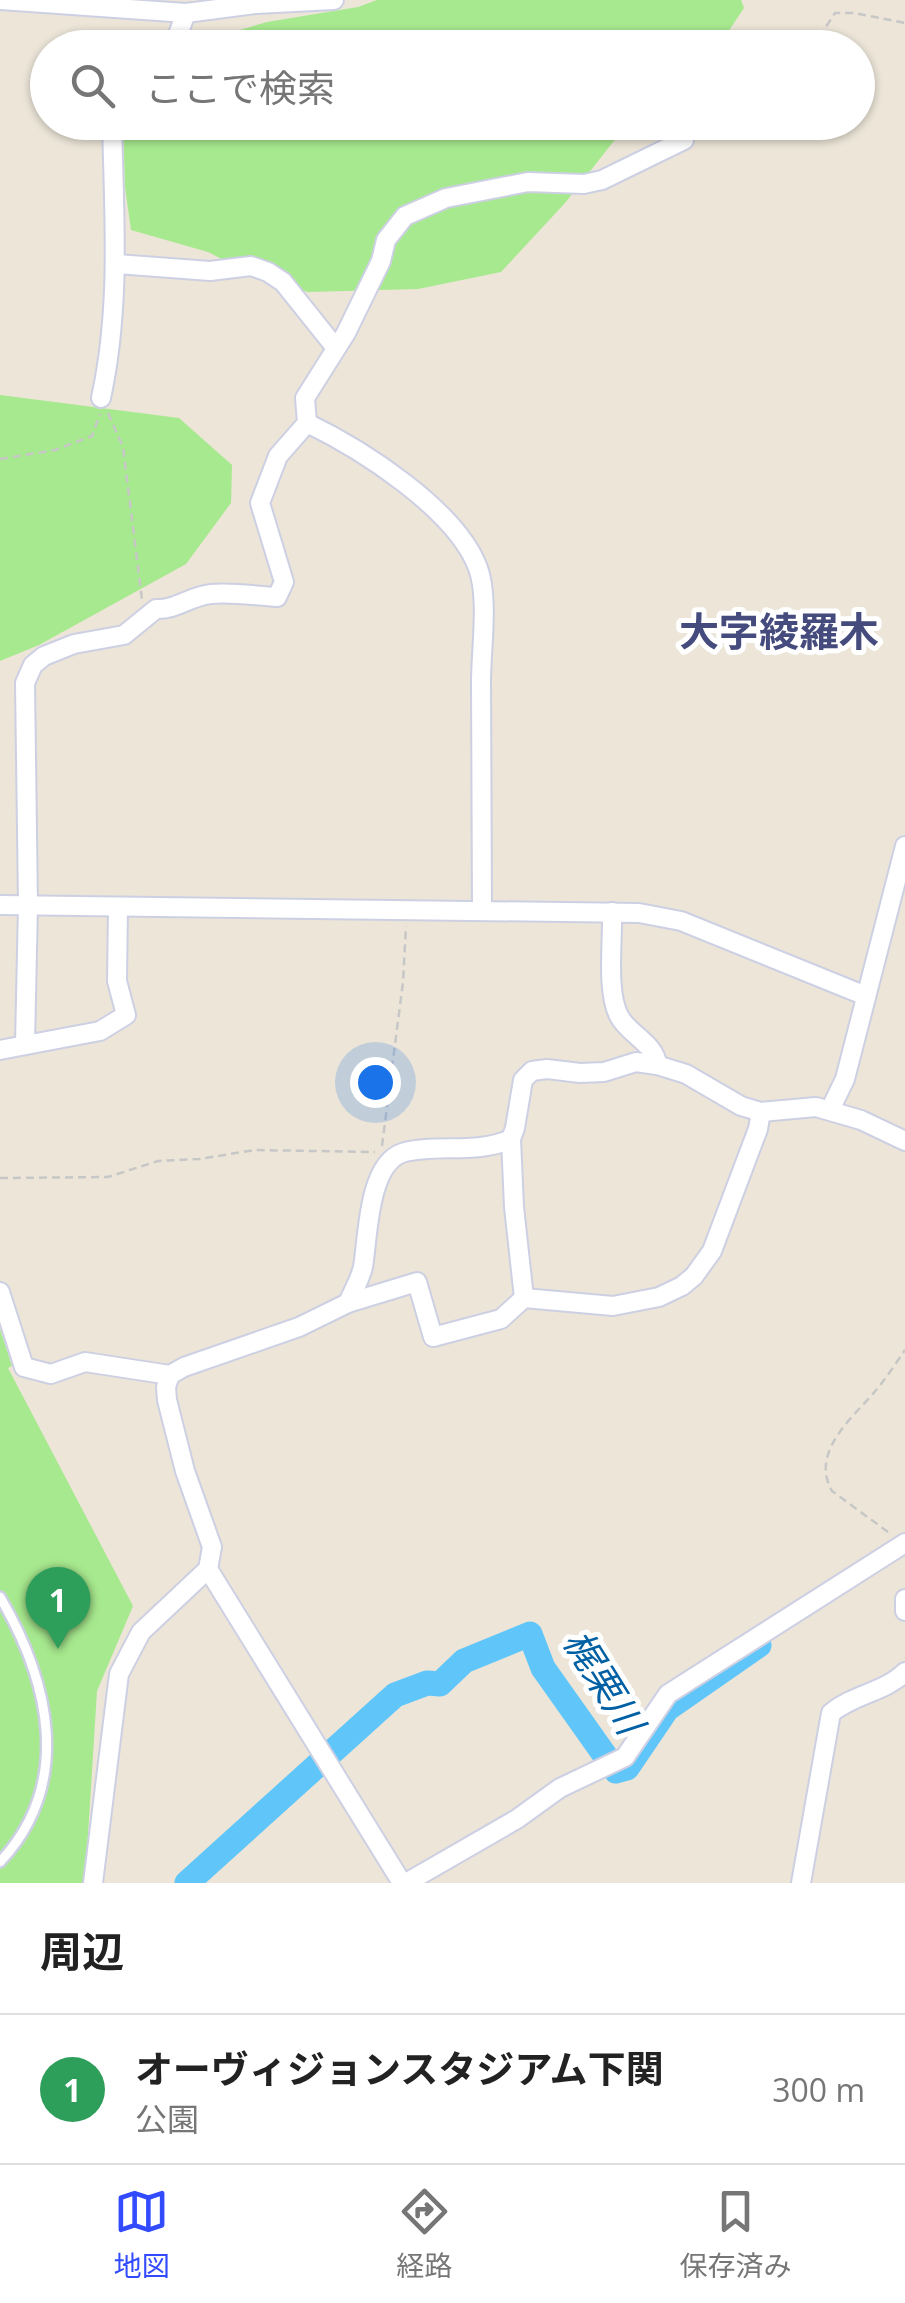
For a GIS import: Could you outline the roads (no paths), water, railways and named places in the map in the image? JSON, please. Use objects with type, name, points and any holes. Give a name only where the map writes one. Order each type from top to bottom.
[{"type":"street","points":[[0,0],[186,13],[334,0]]},
{"type":"street","points":[[180,30],[186,13]]},
{"type":"street","points":[[101,398],[112,347],[117,264],[113,140]]},
{"type":"street","points":[[25,1044],[28,905],[24,684],[33,665],[74,644],[124,636],[156,608],[170,609],[188,598],[211,594],[277,597],[284,582],[260,503],[278,456],[307,423],[305,398],[346,333],[386,240],[405,216],[446,198],[528,182],[584,184],[602,180],[684,140]]},
{"type":"street","points":[[117,264],[210,271],[251,266],[268,272],[282,282],[335,346]]},
{"type":"street","points":[[307,423],[344,440],[400,478],[452,528],[479,569],[483,618],[482,910]]},
{"type":"street","points":[[830,1110],[845,1079],[905,846]]},
{"type":"street","points":[[0,905],[639,913],[681,921],[866,996]]},
{"type":"street","points":[[0,1050],[100,1031],[126,1015],[117,981],[118,907]]},
{"type":"street","points":[[612,912],[613,996],[618,1015],[656,1055],[657,1065]]},
{"type":"street","points":[[524,1298],[511,1139],[522,1080],[532,1071],[604,1072],[636,1062],[657,1065],[686,1074],[741,1106],[761,1112],[793,1108],[830,1110],[905,1141]]},
{"type":"street","points":[[0,1292],[24,1367],[34,1372],[51,1374],[85,1362],[170,1375],[300,1327],[348,1303],[417,1282],[433,1337],[501,1319],[524,1298],[613,1306],[660,1296],[694,1276],[712,1252],[761,1112]]},
{"type":"street","points":[[348,1303],[362,1271],[374,1197],[388,1162],[402,1154],[496,1146],[511,1139]]},
{"type":"street","points":[[93,1883],[118,1674],[141,1632],[208,1570],[212,1546],[185,1471],[167,1400],[170,1375]]},
{"type":"street","points":[[208,1570],[404,1883],[517,1818],[560,1788],[625,1756],[668,1694],[904,1543]]},
{"type":"street","points":[[905,1599],[905,1611]]},
{"type":"street","points":[[801,1883],[831,1713],[848,1699],[896,1681],[905,1672]]},
{"type":"lane","points":[[0,1597],[23,1637],[41,1689],[48,1733],[44,1773],[32,1812],[17,1844],[0,1862]]},
{"type":"waterway","name":"梶栗川","points":[[187,1883],[395,1695],[427,1683],[440,1684],[464,1661],[530,1634],[543,1668],[616,1771],[627,1768],[667,1709],[759,1645]]},
{"type":"place","name":"オーヴィジョンスタジアム下関","points":[[58,1649]]},
{"type":"district","name":"大字綾羅木","points":[[779,632]]}]
